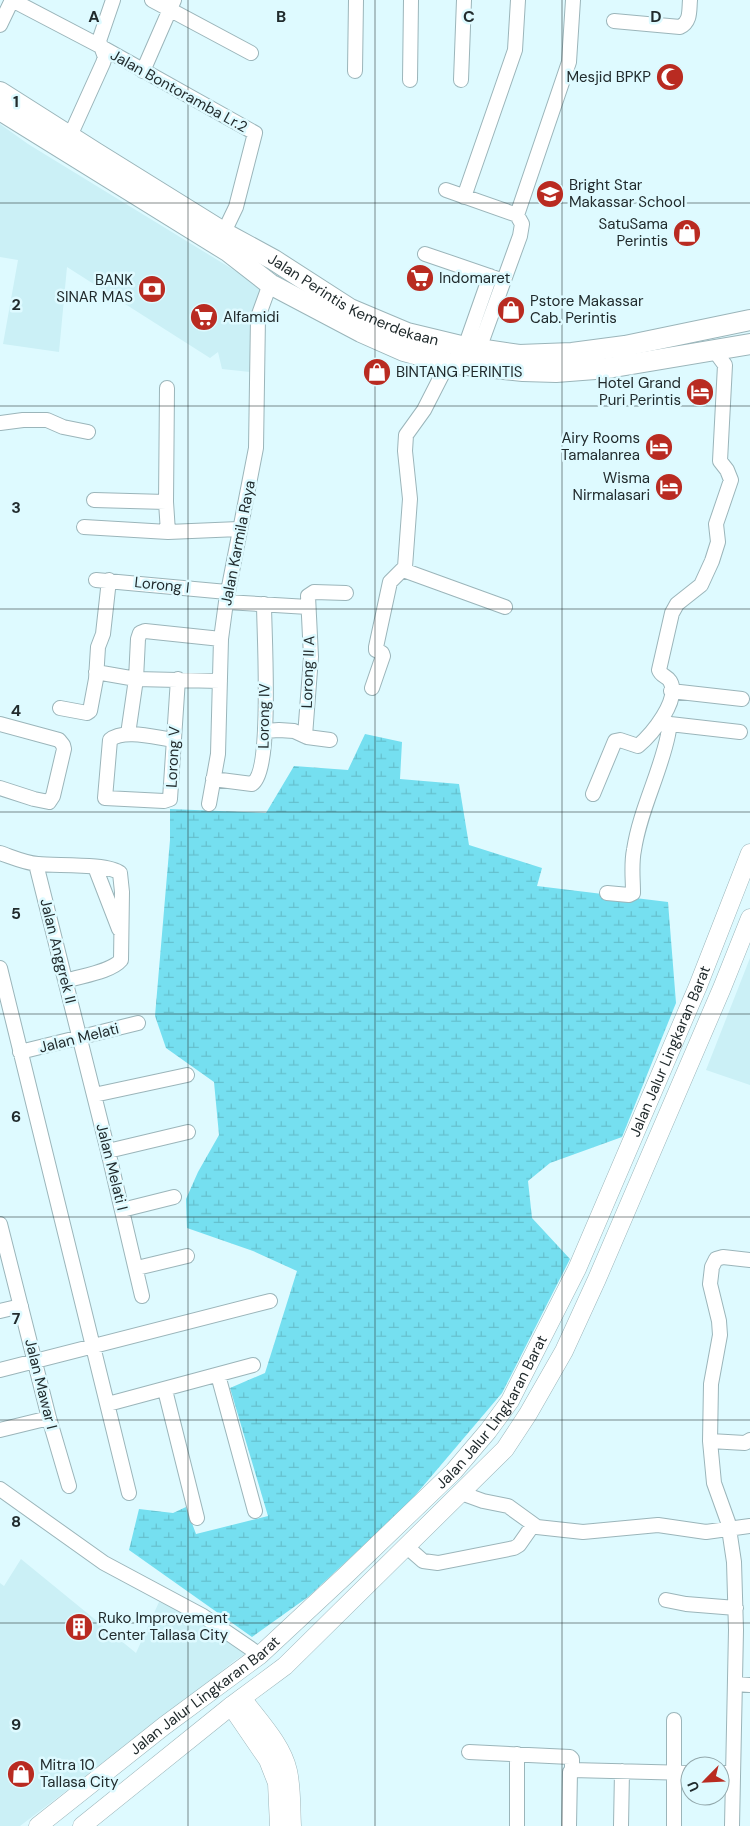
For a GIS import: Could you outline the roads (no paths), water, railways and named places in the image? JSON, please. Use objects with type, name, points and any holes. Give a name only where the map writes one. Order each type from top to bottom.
[{"type":"highway","name":"Jalan Perintis Kemerdekaan","points":[[0,92],[70,136],[93,159],[142,199],[229,252],[270,284],[362,332],[404,351],[448,363],[523,371],[556,372],[608,368],[750,344]]},
{"type":"highway","name":"Jalan Perintis Kemerdekaan","points":[[0,110],[93,159],[274,260],[350,309],[407,333],[472,348],[519,355],[572,353],[625,346],[750,320]]},
{"type":"main road","name":"Jalan Jalur Lingkaran Barat","points":[[38,1826],[260,1655],[454,1471],[488,1431],[510,1400],[577,1269],[698,986],[750,853]]},
{"type":"main road","name":"Jalan Jalur Lingkaran Barat","points":[[82,1826],[285,1666],[505,1449],[528,1414],[564,1351],[597,1279],[722,988],[750,918]]},
{"type":"main road","points":[[577,1269],[597,1279]]},
{"type":"main road","points":[[237,1702],[268,1760],[277,1783],[279,1826]]},
{"type":"main road","points":[[237,1702],[276,1744],[288,1770],[292,1826]]},
{"type":"main road","points":[[123,1759],[140,1780]]},
{"type":"street","points":[[0,25],[12,0]]},
{"type":"street","name":"Jalan Bontoramba Lr.2","points":[[12,0],[255,133],[236,207],[224,232]]},
{"type":"street","points":[[70,136],[105,57],[99,41],[113,0]]},
{"type":"street","points":[[152,0],[172,5],[251,53]]},
{"type":"street","points":[[355,71],[356,0]]},
{"type":"street","points":[[410,80],[411,0]]},
{"type":"street","points":[[461,80],[464,0]]},
{"type":"street","points":[[464,197],[515,50],[518,0]]},
{"type":"street","points":[[517,215],[568,62],[572,0]]},
{"type":"street","points":[[614,21],[680,27],[688,21],[690,0]]},
{"type":"street","points":[[143,71],[172,5]]},
{"type":"street","points":[[446,190],[517,215],[522,224],[520,236],[497,279],[472,348]]},
{"type":"street","points":[[425,254],[497,279]]},
{"type":"street","name":"Jalan Karmila Raya","points":[[209,804],[219,735],[221,639],[239,529],[256,448],[258,317],[270,284]]},
{"type":"street","points":[[607,893],[630,895],[633,893],[632,873],[635,842],[642,814],[666,744],[665,722],[671,691],[670,681],[660,674],[659,670],[672,613],[677,604],[700,587],[707,574],[718,542],[716,524],[730,482],[729,472],[720,461],[725,365],[714,350]]},
{"type":"street","points":[[372,688],[383,656],[381,652],[376,650],[376,647],[390,582],[403,570],[410,514],[405,451],[406,435],[424,410],[448,363]]},
{"type":"street","points":[[167,388],[166,502],[168,532]]},
{"type":"street","points":[[0,423],[23,420],[48,420],[63,427],[88,432]]},
{"type":"street","points":[[94,500],[166,502]]},
{"type":"street","points":[[84,527],[168,532],[239,529]]},
{"type":"street","points":[[403,570],[505,607]]},
{"type":"street","name":"Lorong I","points":[[96,672],[98,647],[103,634],[102,580],[227,597],[264,604],[308,607]]},
{"type":"street","points":[[308,607],[308,596],[314,592],[346,593]]},
{"type":"street","name":"Lorong IV","points":[[213,779],[252,784],[256,782],[262,766],[265,731],[264,604]]},
{"type":"street","name":"Lorong II A","points":[[305,736],[311,657],[308,607]]},
{"type":"street","points":[[174,740],[128,734],[136,679],[140,632],[221,639]]},
{"type":"street","points":[[60,708],[89,713],[96,672],[136,679],[220,681]]},
{"type":"street","name":"Lorong V","points":[[128,734],[114,736],[110,740],[104,798],[164,801],[170,799],[178,679]]},
{"type":"street","points":[[671,691],[742,698]]},
{"type":"street","points":[[593,794],[615,741],[620,740],[638,746],[665,722],[740,732]]},
{"type":"street","points":[[0,724],[60,740],[64,749],[53,796],[47,803],[0,788]]},
{"type":"street","points":[[265,731],[294,731],[305,736],[330,740]]},
{"type":"street","points":[[0,853],[36,864],[95,867],[117,870],[121,875],[121,959],[117,964],[66,980]]},
{"type":"street","name":"Jalan Anggrek II","points":[[36,864],[81,1038]]},
{"type":"street","points":[[95,867],[121,936]]},
{"type":"street","points":[[0,968],[129,1493]]},
{"type":"street","name":"Jalan Melati","points":[[20,1052],[138,1023]]},
{"type":"street","name":"Jalan Melati I","points":[[81,1038],[137,1268],[142,1296]]},
{"type":"street","points":[[94,1095],[187,1074]]},
{"type":"street","points":[[108,1151],[188,1132]]},
{"type":"street","points":[[122,1210],[174,1197]]},
{"type":"street","name":"Jalan Mawar I","points":[[0,1224],[49,1418],[69,1486]]},
{"type":"street","points":[[137,1268],[187,1256]]},
{"type":"street","points":[[729,1756],[734,1722],[736,1608],[734,1562],[730,1530],[714,1483],[710,1441],[711,1384],[720,1326],[711,1294],[710,1278],[713,1262],[716,1259],[723,1257],[750,1260]]},
{"type":"street","points":[[0,1370],[270,1301]]},
{"type":"street","points":[[0,1311],[21,1306]]},
{"type":"street","points":[[108,1404],[253,1365]]},
{"type":"street","points":[[218,1375],[255,1511]]},
{"type":"street","points":[[165,1390],[197,1518]]},
{"type":"street","points":[[0,1430],[49,1418]]},
{"type":"street","points":[[710,1441],[731,1443],[747,1442],[750,1440]]},
{"type":"street","points":[[0,1489],[104,1563],[203,1616],[260,1655]]},
{"type":"street","points":[[461,1492],[508,1506],[537,1527],[583,1532],[654,1525],[698,1532],[730,1530],[750,1526]]},
{"type":"street","points":[[407,1547],[422,1561],[438,1563],[514,1548],[519,1545],[533,1525]]},
{"type":"street","points":[[666,1600],[686,1604],[736,1608]]},
{"type":"street","points":[[735,1684],[750,1685]]},
{"type":"street","points":[[674,1720],[674,1826]]},
{"type":"street","points":[[469,1752],[570,1757],[572,1770],[570,1772],[569,1826]]},
{"type":"street","points":[[517,1754],[517,1826]]},
{"type":"street","points":[[572,1770],[680,1773]]},
{"type":"street","points":[[621,1826],[622,1771]]},
{"type":"street","points":[[730,1806],[732,1826]]},
{"type":"place","name":"Mesjid BPKP","points":[[670,77]]},
{"type":"place","name":"Bright Star Makassar School","points":[[550,194]]},
{"type":"place","name":"SatuSama Perintis","points":[[687,233]]},
{"type":"place","name":"Indomaret","points":[[420,278]]},
{"type":"place","name":"BANK SINAR MAS","points":[[152,289]]},
{"type":"place","name":"Pstore Makassar Cab. Perintis","points":[[511,310]]},
{"type":"place","name":"Alfamidi","points":[[204,317]]},
{"type":"place","name":"BINTANG PERINTIS","points":[[377,372]]},
{"type":"place","name":"Hotel Grand Puri Perintis","points":[[700,392]]},
{"type":"place","name":"Airy Rooms Tamalanrea","points":[[659,447]]},
{"type":"place","name":"Wisma Nirmalasari","points":[[669,487]]},
{"type":"place","name":"Ruko Improvement Center Tallasa City","points":[[79,1627]]},
{"type":"place","name":"Mitra 10 Tallasa City","points":[[21,1774]]}]
